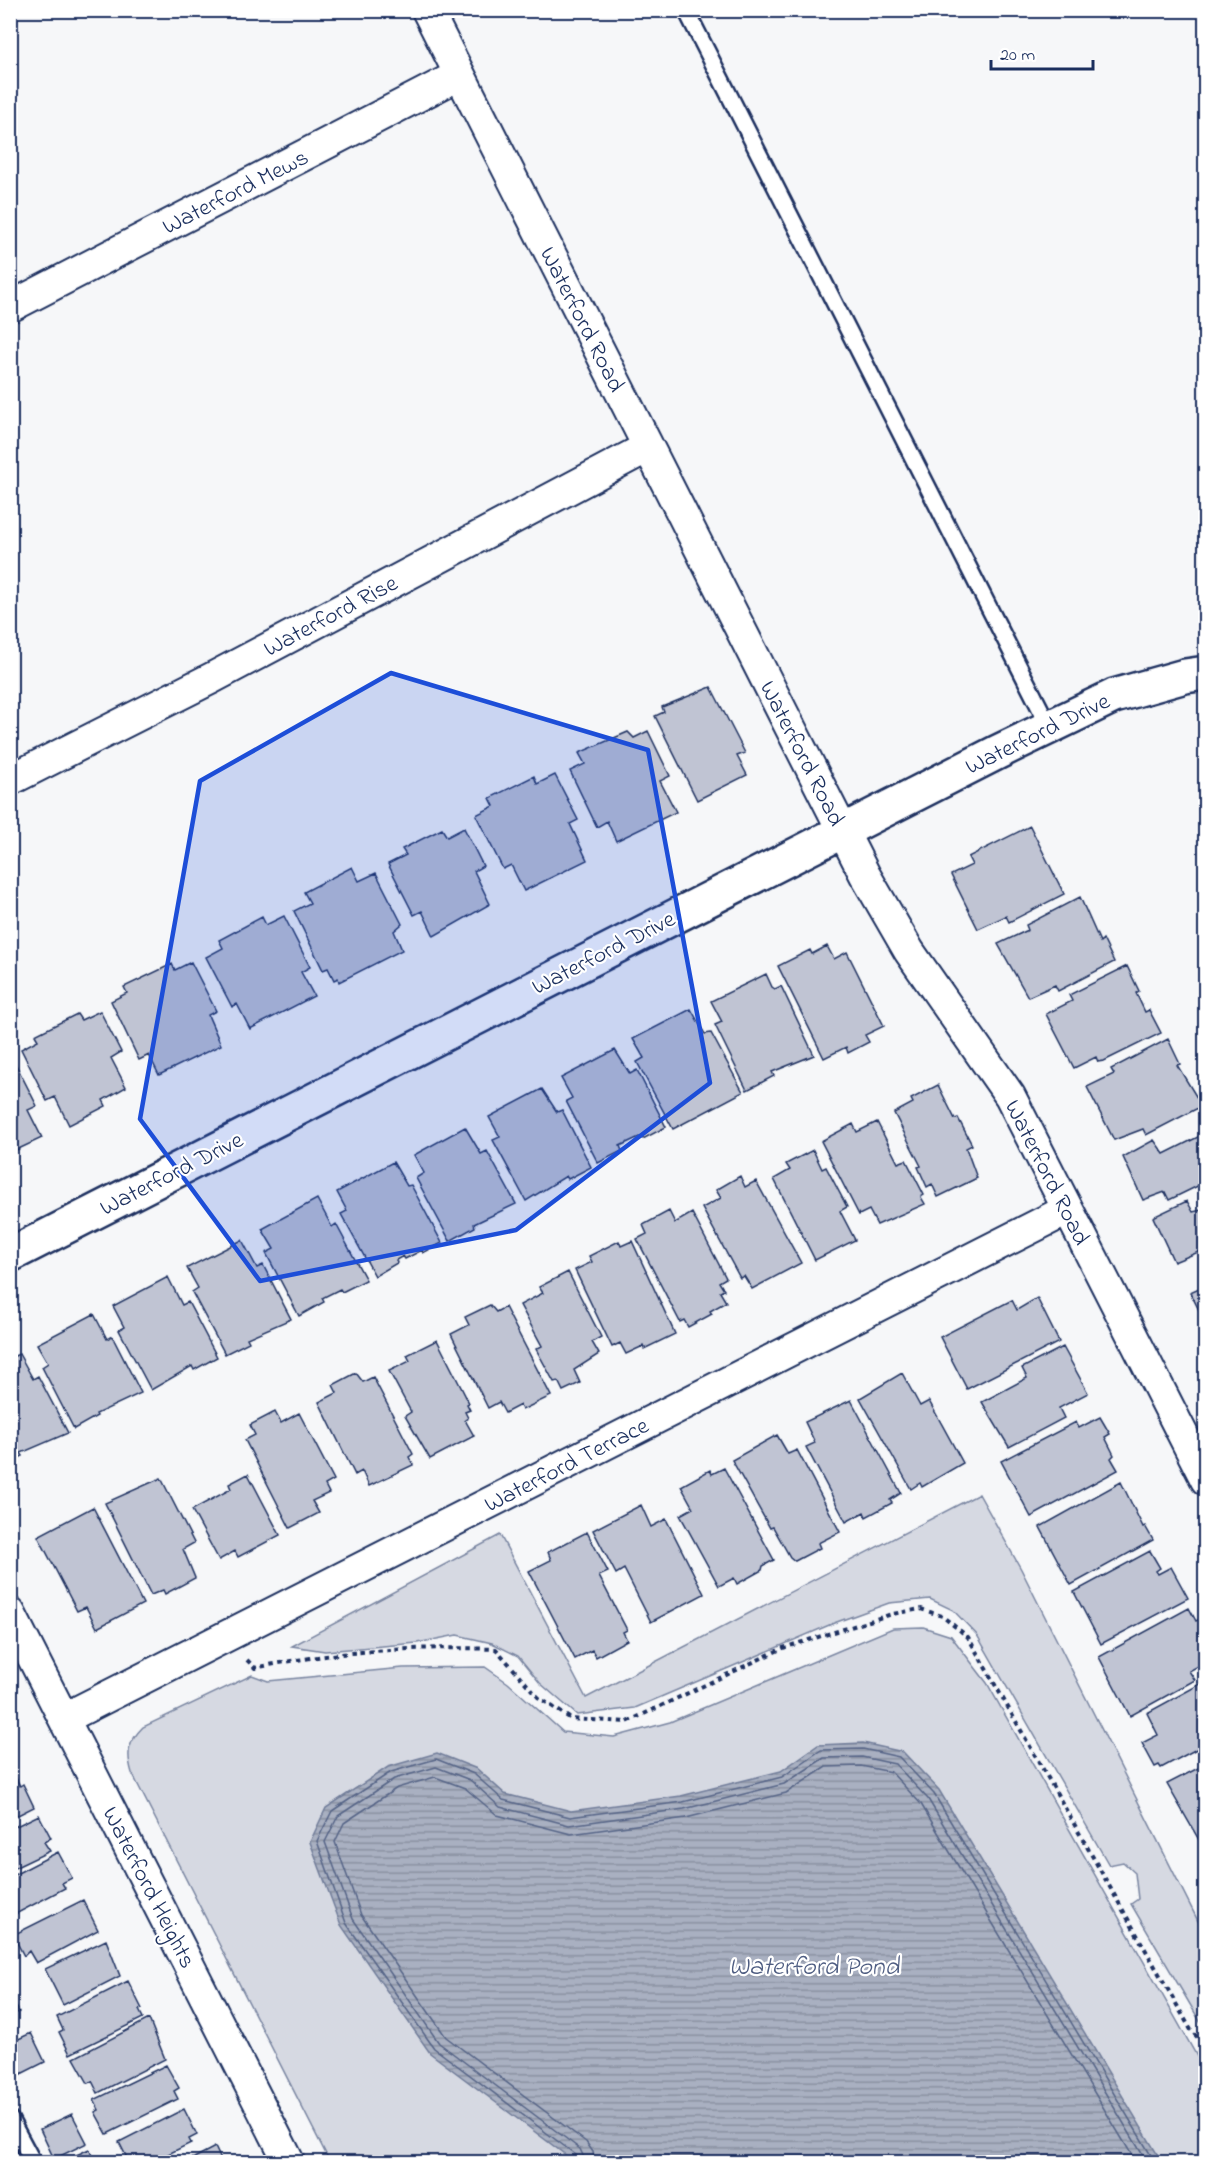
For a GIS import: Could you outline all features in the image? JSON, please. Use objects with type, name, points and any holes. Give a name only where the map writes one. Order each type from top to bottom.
[{"type":"street","name":"Waterford Road","points":[[427,10],[842,829],[909,951],[1010,1096],[1206,1480]]},
{"type":"street","name":"Waterford Mews","points":[[10,307],[459,75]]},
{"type":"street","name":"Waterford Rise","points":[[10,780],[212,678],[648,447]]},
{"type":"street","name":"Waterford Drive","points":[[10,1255],[842,829],[1114,696],[1185,676],[1206,673]]},
{"type":"street","name":"Waterford Terrace","points":[[65,1718],[1067,1210]]},
{"type":"street","name":"Waterford Heights","points":[[10,1613],[289,2163]]},
{"type":"lane","points":[[686,10],[1050,728]]},
{"type":"lane","points":[[10,2119],[33,2163]]},
{"type":"path","points":[[246,1658],[255,1668],[301,1658],[410,1650],[496,1649],[538,1697],[571,1719],[627,1722],[783,1648],[892,1614],[921,1610],[942,1616],[968,1637],[1191,2030],[1206,2047]]},
{"type":"highlighted area","points":[[391,673],[648,750],[710,1083],[516,1230],[260,1281],[140,1119],[200,781]]},
{"type":"shaded area","points":[[979,1494],[1021,1569],[1205,1935],[1205,2030],[1131,1904],[1138,1899],[1135,1873],[1123,1862],[1109,1865],[977,1635],[953,1610],[930,1599],[889,1603],[834,1623],[635,1708],[577,1715],[540,1683],[518,1656],[492,1643],[457,1635],[417,1643],[325,1651],[292,1646],[500,1535],[586,1698]]},
{"type":"shaded area","points":[[923,1627],[951,1636],[987,1683],[1199,2060],[1205,2066],[1205,2162],[330,2162],[130,1766],[131,1743],[143,1727],[252,1675],[268,1681],[403,1668],[485,1667],[508,1683],[563,1732],[614,1737],[670,1722],[893,1628]]},
{"type":"water","name":"Waterford Pond","points":[[863,1743],[903,1752],[939,1790],[1162,2162],[575,2162],[430,2053],[341,1925],[310,1842],[326,1808],[388,1767],[437,1753],[477,1769],[505,1794],[571,1811],[681,1796],[781,1771],[818,1745]]},
{"type":"building","points":[[711,687],[745,753],[737,756],[747,775],[697,800],[655,716],[664,712],[662,707]]},
{"type":"building","points":[[648,731],[670,776],[660,781],[676,812],[616,841],[607,821],[597,827],[570,771],[585,764],[579,753],[628,732],[634,738]]},
{"type":"building","points":[[555,775],[578,820],[570,824],[587,860],[524,891],[511,865],[503,869],[476,815],[494,806],[490,798],[534,776],[537,784]]},
{"type":"building","points":[[1030,826],[1064,894],[1009,922],[1006,916],[978,929],[951,875],[972,865],[968,857]]},
{"type":"building","points":[[464,828],[483,866],[474,871],[490,904],[434,936],[422,911],[414,915],[388,864],[406,855],[402,849],[442,829],[447,837]]},
{"type":"building","points":[[352,867],[359,881],[376,873],[402,924],[394,931],[402,950],[339,982],[338,978],[334,980],[328,968],[323,970],[294,911],[310,903],[304,892]]},
{"type":"building","points":[[1080,897],[1100,942],[1103,939],[1114,962],[1058,991],[1055,985],[1028,997],[998,944],[1028,930],[1026,925]]},
{"type":"building","points":[[284,916],[310,967],[301,972],[314,996],[250,1029],[237,1004],[232,1007],[206,957],[223,948],[219,940],[262,917],[266,925]]},
{"type":"building","points":[[827,946],[834,959],[847,952],[884,1026],[865,1035],[869,1042],[848,1053],[846,1047],[824,1058],[778,966],[810,950],[812,954]]},
{"type":"building","points":[[191,962],[216,1011],[208,1015],[221,1045],[159,1075],[149,1055],[139,1060],[111,1001],[127,993],[124,987],[172,964],[175,970]]},
{"type":"building","points":[[1127,966],[1139,991],[1136,993],[1145,1012],[1149,1010],[1161,1033],[1104,1061],[1098,1062],[1096,1057],[1074,1068],[1046,1014],[1072,1001],[1069,995]]},
{"type":"building","points":[[766,974],[772,987],[775,989],[781,986],[814,1055],[772,1072],[774,1076],[747,1090],[715,1025],[722,1022],[711,1001]]},
{"type":"building","points":[[691,1009],[705,1034],[711,1033],[743,1092],[673,1129],[637,1062],[644,1058],[633,1039]]},
{"type":"building","points":[[100,1011],[121,1052],[111,1058],[126,1087],[103,1100],[106,1106],[69,1125],[55,1097],[47,1101],[21,1049],[38,1040],[35,1035],[77,1014],[81,1020]]},
{"type":"building","points":[[1168,1039],[1180,1064],[1177,1065],[1202,1106],[1146,1135],[1143,1129],[1114,1140],[1087,1087],[1114,1074],[1111,1069]]},
{"type":"building","points":[[615,1050],[630,1074],[637,1070],[666,1127],[643,1139],[639,1137],[620,1146],[622,1151],[598,1163],[566,1101],[572,1098],[561,1078]]},
{"type":"building","points":[[10,1053],[37,1106],[28,1110],[42,1138],[10,1153]]},
{"type":"building","points":[[938,1085],[955,1119],[958,1118],[972,1145],[966,1148],[977,1178],[938,1197],[932,1184],[927,1187],[918,1167],[921,1166],[894,1113],[913,1103],[911,1099]]},
{"type":"building","points":[[542,1089],[557,1112],[562,1110],[591,1167],[568,1179],[566,1176],[526,1201],[493,1140],[500,1137],[489,1117]]},
{"type":"building","points":[[877,1122],[898,1163],[906,1160],[924,1195],[921,1197],[925,1204],[877,1225],[869,1210],[859,1215],[821,1141],[853,1124],[857,1132]]},
{"type":"building","points":[[465,1127],[481,1154],[487,1151],[516,1204],[474,1224],[475,1227],[450,1241],[416,1178],[424,1173],[414,1155]]},
{"type":"building","points":[[1206,1133],[1206,1182],[1169,1200],[1165,1192],[1143,1200],[1123,1157],[1154,1140],[1164,1154]]},
{"type":"building","points":[[813,1150],[822,1169],[826,1167],[847,1207],[840,1211],[855,1240],[815,1260],[774,1179],[790,1170],[786,1164]]},
{"type":"building","points":[[393,1162],[407,1186],[411,1185],[442,1243],[405,1259],[403,1256],[396,1260],[397,1263],[375,1276],[341,1214],[347,1211],[337,1192]]},
{"type":"building","points":[[740,1176],[745,1187],[756,1181],[801,1263],[752,1289],[744,1276],[740,1278],[702,1208],[721,1198],[716,1190]]},
{"type":"building","points":[[317,1199],[332,1227],[336,1224],[366,1280],[342,1292],[340,1289],[322,1298],[324,1302],[299,1316],[266,1253],[274,1249],[262,1229]]},
{"type":"building","points":[[1187,1201],[1193,1212],[1206,1209],[1206,1249],[1174,1262],[1153,1217]]},
{"type":"building","points":[[669,1211],[675,1223],[692,1213],[726,1278],[719,1282],[724,1290],[720,1292],[726,1302],[710,1311],[712,1314],[688,1327],[684,1320],[680,1322],[637,1239],[647,1234],[643,1225]]},
{"type":"building","points":[[242,1240],[257,1268],[263,1265],[291,1319],[247,1338],[249,1342],[225,1354],[192,1292],[198,1288],[187,1268]]},
{"type":"building","points":[[619,1241],[621,1246],[632,1241],[675,1334],[644,1349],[643,1346],[626,1354],[620,1343],[612,1347],[575,1270],[592,1262],[589,1256]]},
{"type":"building","points":[[568,1272],[601,1337],[592,1342],[599,1354],[574,1370],[580,1383],[563,1391],[558,1381],[554,1382],[536,1349],[542,1346],[520,1305],[543,1293],[539,1287]]},
{"type":"building","points":[[168,1277],[182,1305],[188,1302],[217,1357],[194,1370],[192,1366],[151,1390],[119,1330],[124,1327],[113,1306]]},
{"type":"building","points":[[1206,1285],[1206,1322],[1205,1322],[1190,1292]]},
{"type":"building","points":[[1037,1298],[1059,1342],[967,1389],[940,1337],[1012,1300],[1017,1310]]},
{"type":"building","points":[[490,1305],[496,1312],[505,1307],[551,1396],[522,1410],[520,1405],[505,1413],[499,1402],[488,1408],[451,1334],[469,1325],[465,1317]]},
{"type":"building","points":[[94,1314],[107,1339],[112,1336],[141,1393],[96,1414],[97,1416],[74,1429],[42,1367],[48,1363],[37,1344]]},
{"type":"building","points":[[437,1340],[469,1403],[467,1404],[470,1410],[465,1412],[468,1418],[465,1420],[474,1436],[430,1459],[405,1416],[411,1412],[389,1371],[410,1361],[407,1355]]},
{"type":"building","points":[[1063,1347],[1088,1393],[1059,1408],[1064,1418],[1009,1447],[982,1402],[1027,1378],[1022,1368]]},
{"type":"building","points":[[19,1354],[33,1379],[38,1376],[68,1433],[21,1453],[23,1456],[10,1462],[10,1358]]},
{"type":"building","points":[[356,1373],[363,1382],[373,1377],[413,1454],[409,1457],[413,1465],[369,1486],[362,1471],[355,1475],[319,1402],[337,1393],[333,1385]]},
{"type":"building","points":[[902,1373],[920,1406],[929,1401],[963,1463],[922,1487],[920,1483],[911,1489],[860,1398]]},
{"type":"building","points":[[851,1400],[901,1493],[890,1500],[892,1503],[866,1517],[864,1512],[846,1522],[806,1447],[815,1443],[805,1422]]},
{"type":"building","points":[[275,1412],[281,1423],[299,1413],[334,1480],[325,1485],[329,1493],[312,1501],[319,1513],[290,1528],[245,1440],[255,1435],[250,1425]]},
{"type":"building","points":[[1100,1417],[1110,1434],[1105,1437],[1114,1455],[1111,1458],[1118,1470],[1031,1517],[1001,1461],[1076,1422],[1079,1428]]},
{"type":"building","points":[[777,1435],[788,1454],[797,1450],[840,1532],[818,1543],[820,1548],[795,1561],[790,1557],[773,1527],[770,1528],[732,1460]]},
{"type":"building","points":[[724,1468],[774,1560],[763,1566],[762,1570],[737,1584],[734,1578],[719,1586],[680,1515],[693,1508],[681,1486],[710,1470],[712,1474]]},
{"type":"building","points":[[248,1474],[280,1535],[238,1557],[235,1551],[219,1560],[192,1510],[231,1489],[229,1484]]},
{"type":"building","points":[[161,1478],[194,1543],[183,1549],[195,1578],[165,1594],[163,1590],[151,1595],[105,1503]]},
{"type":"building","points":[[1121,1482],[1143,1527],[1145,1526],[1153,1540],[1071,1585],[1040,1527]]},
{"type":"building","points":[[641,1505],[651,1527],[666,1519],[704,1594],[651,1622],[624,1569],[616,1574],[593,1530]]},
{"type":"building","points":[[93,1507],[143,1604],[97,1628],[86,1607],[77,1611],[38,1536]]},
{"type":"building","points":[[587,1532],[608,1572],[599,1576],[627,1630],[623,1632],[627,1640],[596,1657],[592,1650],[575,1659],[529,1571],[551,1560],[548,1552]]},
{"type":"building","points":[[1150,1551],[1160,1568],[1156,1571],[1158,1574],[1171,1567],[1188,1598],[1101,1644],[1074,1592]]},
{"type":"building","points":[[1189,1608],[1196,1621],[1200,1619],[1206,1629],[1206,1662],[1189,1671],[1195,1680],[1130,1716],[1099,1657]]},
{"type":"building","points":[[1202,1683],[1206,1690],[1206,1744],[1161,1768],[1159,1765],[1155,1767],[1142,1743],[1158,1735],[1147,1713]]},
{"type":"building","points":[[1206,1764],[1206,1843],[1202,1845],[1167,1784]]},
{"type":"building","points":[[14,1774],[20,1786],[23,1784],[34,1807],[10,1819],[10,1776]]},
{"type":"building","points":[[39,1815],[51,1838],[44,1842],[50,1851],[10,1870],[10,1829]]},
{"type":"building","points":[[58,1852],[72,1878],[62,1883],[65,1888],[10,1917],[10,1877]]},
{"type":"building","points":[[83,1900],[98,1930],[36,1963],[29,1951],[24,1956],[13,1935]]},
{"type":"building","points":[[106,1940],[120,1976],[63,2005],[45,1969]]},
{"type":"building","points":[[128,1981],[142,2009],[139,2010],[143,2018],[70,2054],[59,2032],[63,2030],[57,2017]]},
{"type":"building","points":[[10,1995],[19,2012],[10,2016]]},
{"type":"building","points":[[149,2019],[165,2059],[98,2093],[92,2081],[88,2083],[74,2058]]},
{"type":"building","points":[[31,2033],[45,2062],[13,2078],[10,2043]]},
{"type":"building","points":[[166,2065],[179,2088],[174,2091],[178,2099],[107,2134],[95,2112],[99,2110],[94,2100]]},
{"type":"building","points":[[184,2109],[197,2135],[189,2139],[191,2143],[152,2162],[129,2162],[119,2142]]},
{"type":"building","points":[[72,2114],[87,2143],[54,2159],[40,2129]]},
{"type":"building","points":[[215,2147],[222,2162],[184,2162],[194,2158]]},
{"type":"building","points":[[89,2149],[95,2162],[62,2162]]}]
